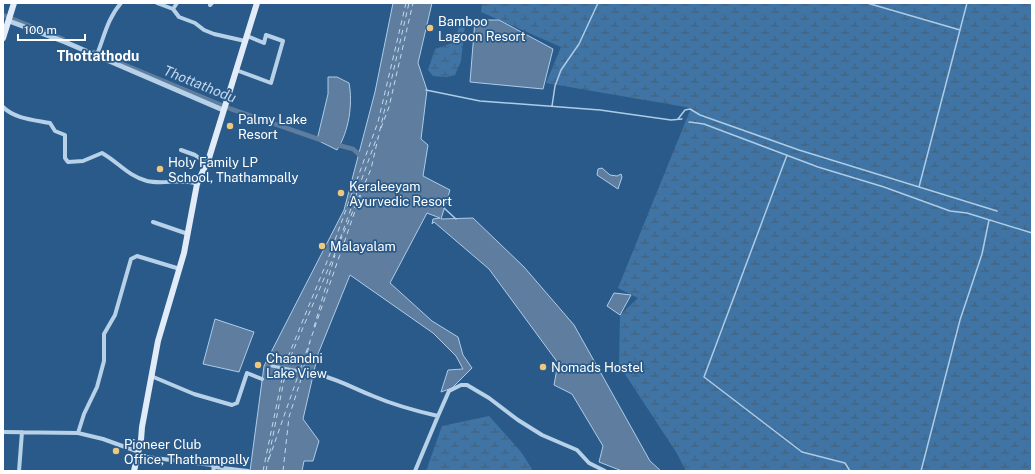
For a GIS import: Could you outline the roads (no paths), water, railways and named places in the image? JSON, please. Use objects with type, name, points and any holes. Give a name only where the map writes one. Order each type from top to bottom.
[{"type":"main road","points":[[3,38],[14,3]]},
{"type":"main road","points":[[135,471],[151,376],[161,329],[180,269],[197,184],[207,164],[257,3]]},
{"type":"street","points":[[97,55],[106,26],[112,14],[121,3]]},
{"type":"street","points":[[158,3],[173,9],[179,17],[195,23],[204,30],[214,34],[246,38],[264,43],[266,35],[283,41],[271,83],[236,70]]},
{"type":"street","points":[[173,9],[177,3]]},
{"type":"street","points":[[9,19],[224,108]]},
{"type":"street","points":[[3,107],[7,111],[25,118],[50,123],[55,131],[65,135],[65,158],[68,162],[84,161],[102,153],[126,172],[146,180],[159,182],[183,181],[197,184]]},
{"type":"street","points":[[181,150],[195,155],[207,164]]},
{"type":"street","points":[[153,222],[188,234]]},
{"type":"street","points":[[78,433],[82,419],[97,387],[104,361],[104,334],[116,315],[131,259],[137,256],[180,269]]},
{"type":"street","points":[[272,366],[317,374],[337,380],[349,387],[413,410],[438,416]]},
{"type":"street","points":[[151,376],[194,394],[232,405],[237,403],[247,373],[262,379]]},
{"type":"street","points":[[415,471],[449,392],[460,385],[467,385],[489,398],[518,420],[542,435],[577,450],[589,463],[605,471]]},
{"type":"street","points":[[3,432],[78,433],[102,439],[139,454],[214,469],[248,471]]},
{"type":"street","points":[[19,471],[22,432]]},
{"type":"waterway","points":[[552,106],[555,86],[561,70],[579,44],[598,3]]},
{"type":"waterway","points":[[867,3],[960,30]]},
{"type":"waterway","points":[[919,187],[967,3]]},
{"type":"waterway","name":"Thottathodu","points":[[3,15],[63,39]]},
{"type":"waterway","name":"Thottathodu","points":[[94,52],[231,109],[321,140]]},
{"type":"waterway","points":[[426,90],[480,101],[600,110],[671,120],[682,119]]},
{"type":"waterway","points":[[678,119],[685,110],[690,109],[700,115],[799,150],[997,211]]},
{"type":"waterway","points":[[689,122],[704,124],[818,167],[884,187],[950,211],[967,213],[1032,233]]},
{"type":"waterway","name":"Thottathodu","points":[[334,144],[353,149],[361,156]]},
{"type":"waterway","points":[[787,155],[704,377],[802,452],[845,463],[850,471]]},
{"type":"waterway","points":[[444,208],[456,219]]},
{"type":"waterway","points":[[921,471],[960,320],[982,254],[989,220]]},
{"type":"place","name":"Bamboo Lagoon Resort","points":[[430,28]]},
{"type":"place","name":"Palmy Lake Resort","points":[[230,126]]},
{"type":"place","name":"Holy Family LP School, Thathampally","points":[[160,169]]},
{"type":"place","name":"Keraleeyam Ayurvedic Resort","points":[[341,193]]},
{"type":"place","name":"Malayalam","points":[[322,246]]},
{"type":"place","name":"Chaandni Lake View","points":[[258,365]]},
{"type":"place","name":"Nomads Hostel","points":[[543,367]]},
{"type":"place","name":"Pioneer Club Office, Thathampally","points":[[116,451]]},
{"type":"district","name":"Thottathodu","points":[[98,56]]}]
